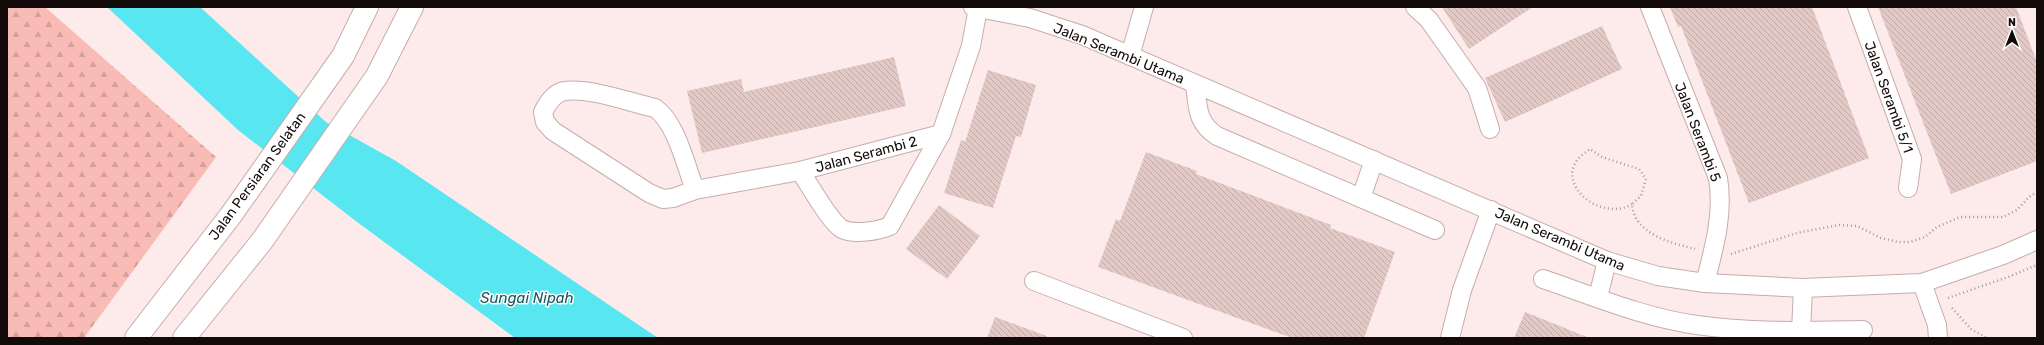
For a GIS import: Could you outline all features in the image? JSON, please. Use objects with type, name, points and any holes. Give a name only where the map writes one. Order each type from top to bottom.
[{"type":"street","name":"Jalan Persiaran Selatan","points":[[136,338],[231,215],[343,56],[367,7]]},
{"type":"street","points":[[184,338],[262,241],[378,76],[412,7]]},
{"type":"street","points":[[1130,56],[1144,7]]},
{"type":"street","points":[[1415,7],[1429,20],[1477,88],[1490,130]]},
{"type":"street","name":"Jalan Serambi 5","points":[[1650,7],[1718,178],[1721,196],[1720,213],[1705,283]]},
{"type":"street","name":"Jalan Serambi 5/1","points":[[1857,7],[1912,159],[1908,188]]},
{"type":"street","name":"Jalan Serambi Utama","points":[[976,8],[1030,18],[1082,35],[1491,210],[1606,261],[1658,276],[1705,283],[1803,288],[1922,283],[2003,255],[2037,240]]},
{"type":"street","name":"Jalan Serambi 2","points":[[941,134],[800,171],[833,221],[840,228],[849,231],[880,230],[890,226],[896,218],[941,134],[971,46],[976,8]]},
{"type":"street","name":"Jalan Serambi Utama","points":[[1195,84],[1200,118],[1206,129],[1217,136],[1435,230]]},
{"type":"street","points":[[695,190],[676,138],[663,114],[655,108],[592,93],[564,91],[548,101],[543,112],[545,122],[553,131],[649,193],[662,199],[673,198],[695,190],[800,171]]},
{"type":"street","points":[[1361,198],[1374,160]]},
{"type":"street","points":[[1450,338],[1462,290],[1491,210]]},
{"type":"street","points":[[1598,297],[1606,261]]},
{"type":"street","points":[[1544,279],[1660,317],[1696,325],[1733,329],[1801,332],[1863,330]]},
{"type":"street","points":[[1034,281],[1183,338]]},
{"type":"street","points":[[1922,283],[1937,325],[1938,338]]},
{"type":"street","points":[[1801,332],[1803,288]]},
{"type":"path","points":[[1590,149],[1602,157],[1639,169],[1646,179],[1641,196],[1632,204],[1624,209],[1608,209],[1596,206],[1573,183],[1573,174],[1577,160],[1590,149]]},
{"type":"path","points":[[1632,204],[1636,218],[1648,231],[1667,241],[1712,253],[1735,254],[1797,233],[1839,225],[1857,226],[1881,238],[1898,242],[1910,242],[1925,237],[1937,227],[1960,217],[2003,217],[2017,210],[2029,197],[2037,192]]},
{"type":"path","points":[[1987,338],[1971,329],[1960,318],[1948,298],[2037,265]]},
{"type":"green space","points":[[7,7],[45,7],[216,157],[84,338],[7,338]]},
{"type":"water","name":"Sungai Nipah","points":[[107,7],[200,7],[326,122],[396,161],[658,338],[515,338],[357,222],[238,130]]},
{"type":"building","points":[[1442,7],[1533,7],[1469,49]]},
{"type":"building","points":[[1670,7],[1812,7],[1869,158],[1749,203],[1681,26],[1678,27]]},
{"type":"building","points":[[1878,7],[2016,7],[2037,62],[2037,161],[1951,194]]},
{"type":"building","points":[[1602,26],[1622,69],[1505,122],[1485,78]]},
{"type":"building","points":[[894,57],[906,106],[702,153],[687,91],[741,79],[744,92]]},
{"type":"building","points":[[988,70],[1036,85],[1021,137],[1016,136],[993,208],[944,193],[961,140],[965,142]]},
{"type":"building","points":[[1146,152],[1197,171],[1196,174],[1331,225],[1330,228],[1395,252],[1364,338],[1292,338],[1098,267],[1116,219],[1120,221]]},
{"type":"building","points":[[939,205],[980,236],[947,279],[906,249]]},
{"type":"building","points":[[1525,312],[1587,337],[1587,338],[1514,338]]},
{"type":"building","points":[[995,317],[1047,336],[1047,338],[987,338]]}]
